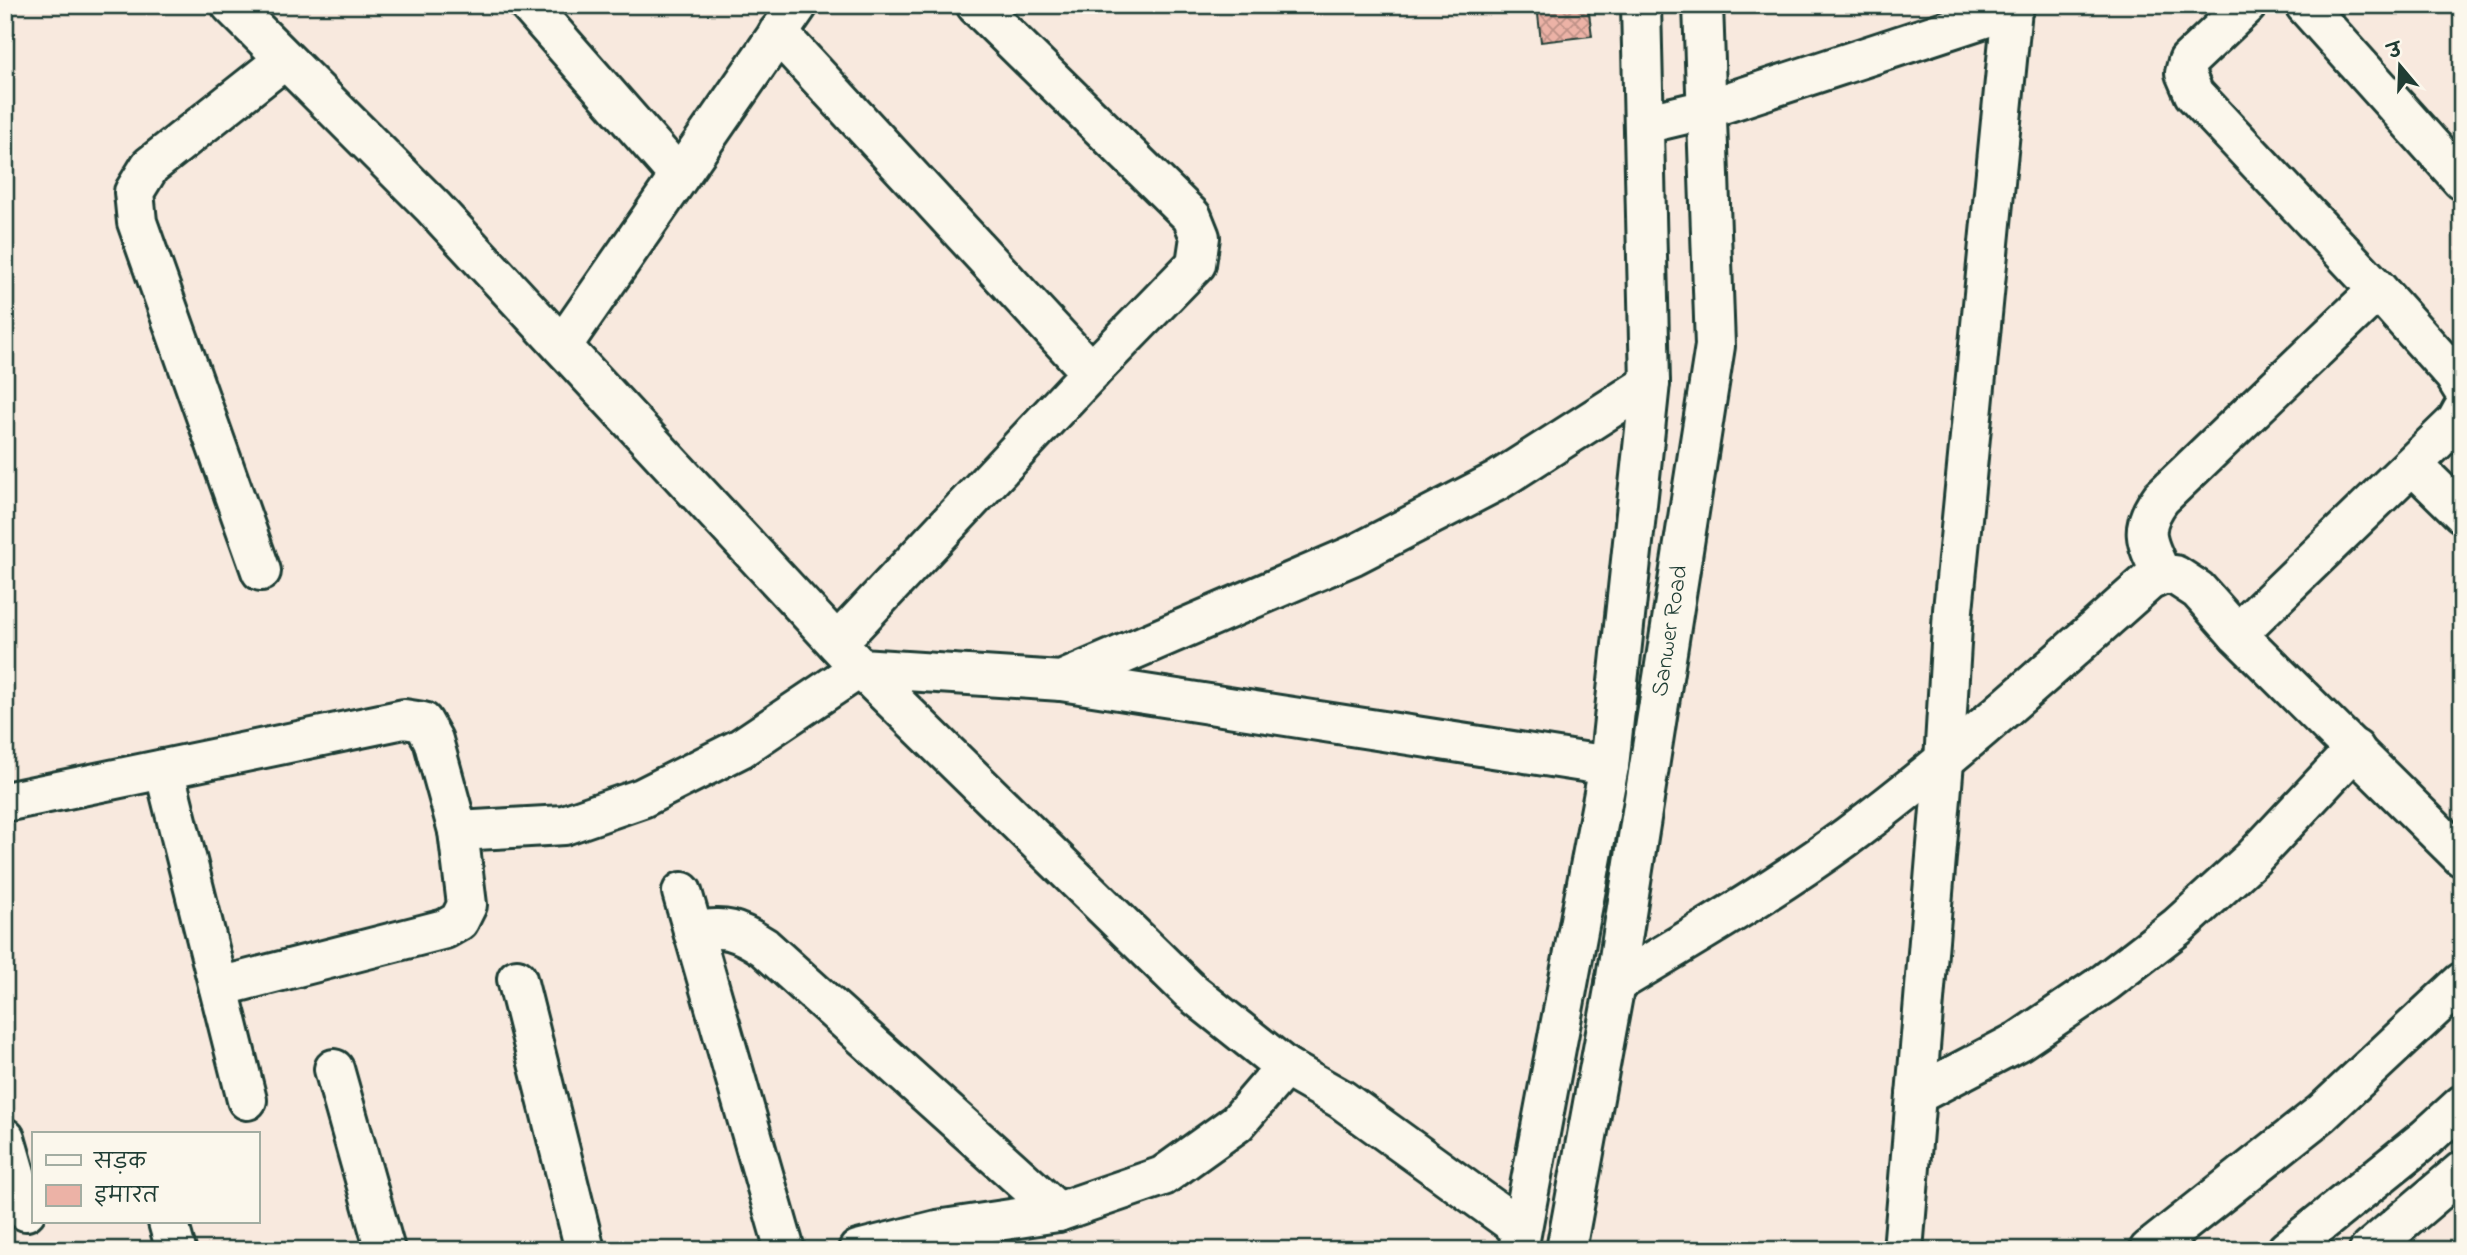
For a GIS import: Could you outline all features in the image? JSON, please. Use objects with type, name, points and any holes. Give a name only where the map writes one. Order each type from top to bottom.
[{"type":"street","points":[[232,5],[433,207],[849,656],[1191,992],[1295,1072],[1341,1099],[1519,1239]]},
{"type":"street","points":[[529,5],[679,176]]},
{"type":"street","points":[[458,831],[564,825],[642,798],[741,748],[849,656],[1091,372],[1196,264],[1200,237],[1192,217],[976,5]]},
{"type":"street","name":"Sanwer Road","points":[[1519,1239],[1609,766],[1650,383],[1641,5]]},
{"type":"street","name":"Sanwer Road","points":[[1566,1250],[1615,985],[1715,346],[1703,5]]},
{"type":"street","points":[[2247,5],[2188,61],[2185,73],[2194,94],[2378,290],[2454,375],[2462,388]]},
{"type":"street","points":[[2305,5],[2462,180]]},
{"type":"street","points":[[1644,124],[1707,109],[2013,7],[1953,610],[1944,762],[1903,1250]]},
{"type":"street","points":[[562,346],[788,19],[1091,372]]},
{"type":"street","points":[[261,571],[137,222],[134,192],[150,166],[284,60]]},
{"type":"street","points":[[2162,575],[2145,530],[2149,514],[2161,498],[2378,290]]},
{"type":"street","points":[[1062,681],[1222,609],[1354,555],[1497,481],[1650,383]]},
{"type":"street","points":[[2237,634],[2413,465],[2456,422],[2462,411]]},
{"type":"street","points":[[2413,465],[2462,513]]},
{"type":"street","points":[[1615,985],[1733,913],[1846,837],[1944,762],[2149,581],[2162,575],[2175,575],[2186,579],[2237,634],[2462,857]]},
{"type":"street","points":[[849,656],[958,673],[1062,681],[1609,766]]},
{"type":"street","points":[[5,802],[404,719],[423,722],[433,740],[458,831],[467,905],[459,921],[445,929],[219,987]]},
{"type":"street","points":[[1916,1095],[2019,1041],[2136,959],[2253,858],[2355,749]]},
{"type":"street","points":[[164,768],[247,1100]]},
{"type":"street","points":[[682,892],[785,1250]]},
{"type":"street","points":[[694,932],[713,928],[739,931],[764,947],[1058,1212]]},
{"type":"street","points":[[517,979],[585,1250]]},
{"type":"street","points":[[2149,1250],[2322,1113],[2462,982]]},
{"type":"street","points":[[334,1069],[385,1250]]},
{"type":"street","points":[[858,1250],[937,1230],[1058,1212],[1163,1177],[1237,1123],[1295,1072]]},
{"type":"street","points":[[2287,1250],[2462,1105]]},
{"type":"street","points":[[5,1138],[26,1211]]},
{"type":"street","points":[[2365,1187],[2384,1244],[2462,1171]]},
{"type":"street","points":[[169,1224],[176,1250]]},
{"type":"building","points":[[1537,5],[1588,5],[1592,36],[1541,42]]}]
